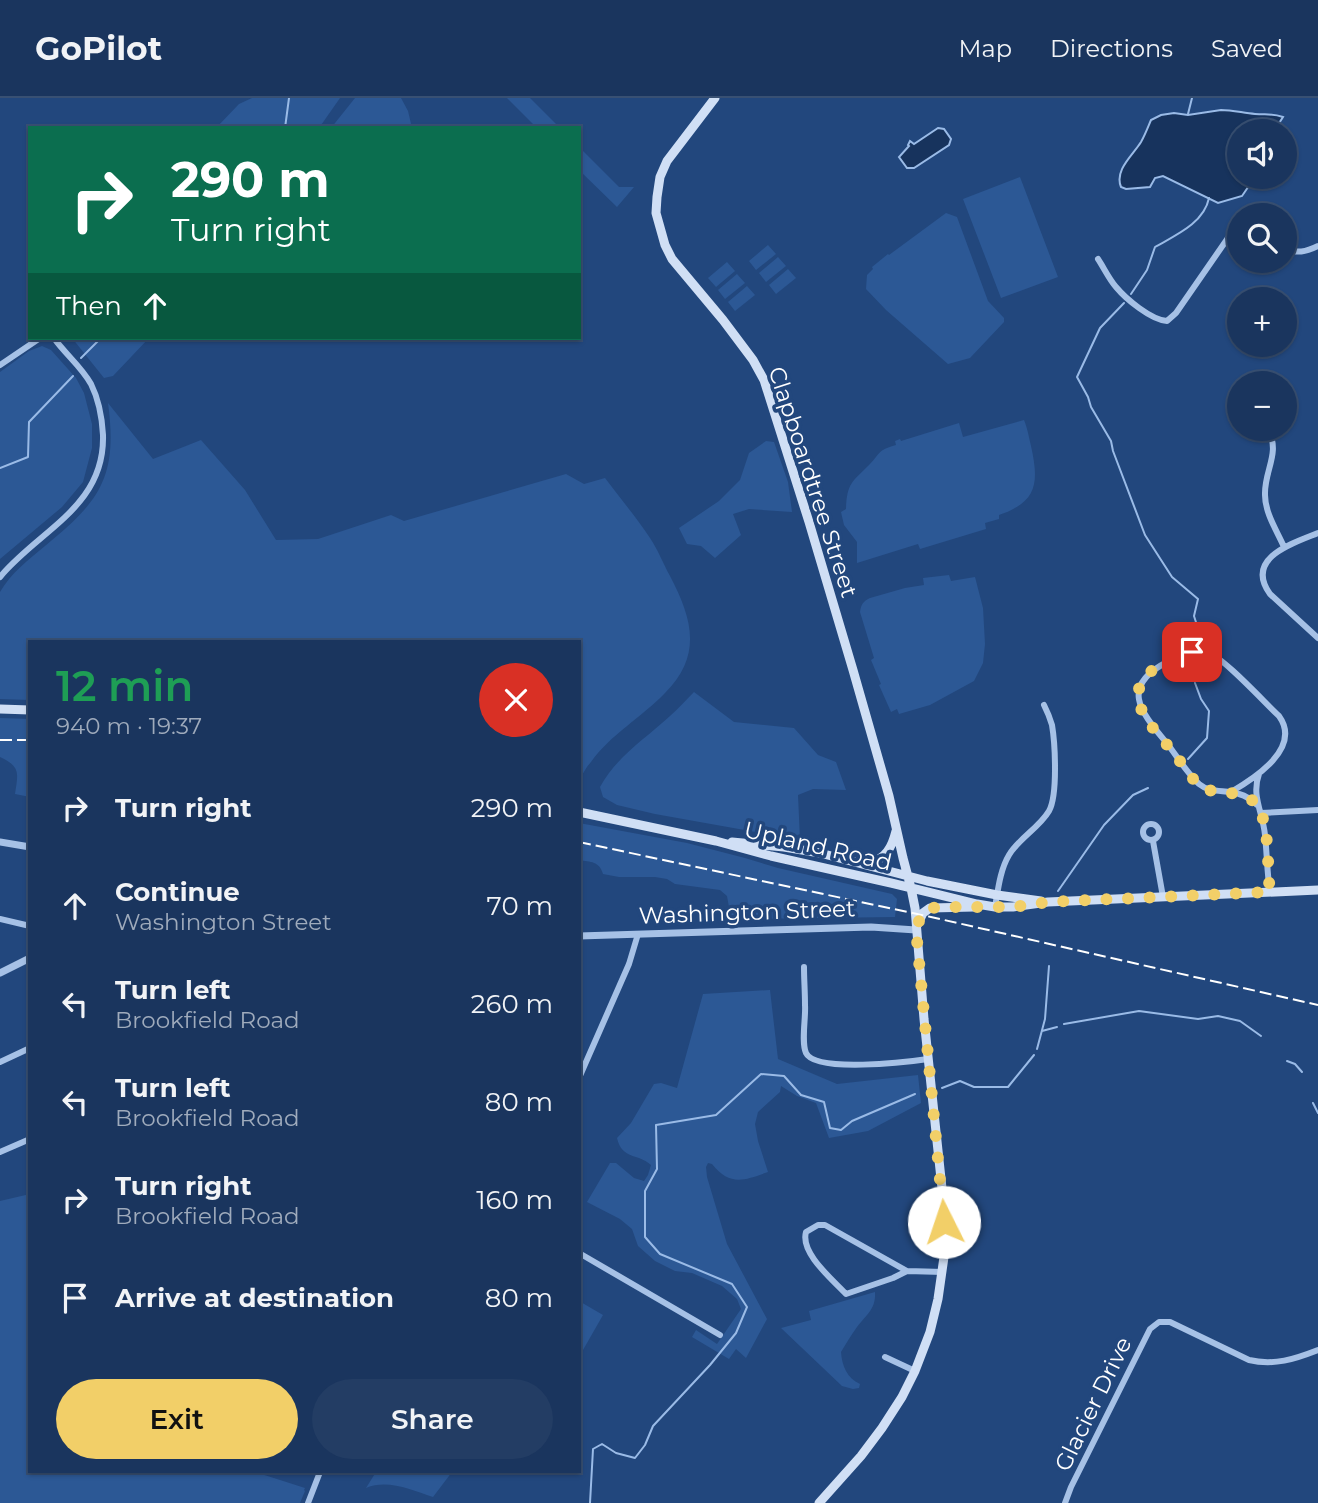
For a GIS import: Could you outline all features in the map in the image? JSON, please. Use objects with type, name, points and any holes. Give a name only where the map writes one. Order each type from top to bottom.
[{"type":"main road","name":"Clapboardtree Street","points":[[715,98],[667,161],[660,177],[656,213],[661,234],[672,259],[723,320],[758,370],[768,391],[835,608],[889,796],[911,888],[944,1207],[943,1272],[934,1320],[915,1371],[887,1422],[819,1503]]},
{"type":"main road","points":[[0,709],[28,710]]},
{"type":"main road","name":"Upland Road","points":[[581,812],[716,841],[911,888]]},
{"type":"main road","points":[[862,864],[877,861],[885,855],[896,829]]},
{"type":"main road","name":"Upland Road","points":[[716,841],[784,847],[908,875]]},
{"type":"main road","points":[[908,875],[997,895],[1048,902]]},
{"type":"main road","points":[[911,888],[995,907]]},
{"type":"main road","points":[[916,930],[923,913],[930,908],[1318,890]]},
{"type":"main road","points":[[829,1503],[836,1484]]},
{"type":"street","points":[[1098,259],[1115,286],[1129,300],[1154,318],[1167,321],[1176,313],[1227,239]]},
{"type":"street","points":[[1297,252],[1318,246]]},
{"type":"street","points":[[0,365],[37,340]]},
{"type":"street","points":[[0,577],[16,559],[73,511],[89,491],[98,470],[103,439],[96,394],[81,370],[56,340]]},
{"type":"street","points":[[1273,441],[1274,450],[1265,484],[1265,501],[1284,547]]},
{"type":"street","points":[[1318,533],[1277,552],[1266,562],[1262,575],[1265,588],[1318,638]]},
{"type":"street","points":[[1231,792],[1259,774],[1276,756],[1284,742],[1285,728],[1279,716],[1220,660],[1199,650],[1184,654],[1152,670],[1143,680],[1138,694],[1145,716],[1201,786],[1246,797],[1257,805]]},
{"type":"street","points":[[995,907],[1007,858],[1042,820],[1053,803],[1053,732],[1044,705]]},
{"type":"street","points":[[1259,774],[1255,789],[1265,834],[1270,892]]},
{"type":"street","points":[[1261,813],[1318,810]]},
{"type":"street","points":[[1153,841],[1163,897]]},
{"type":"street","points":[[0,842],[28,848]]},
{"type":"street","points":[[0,919],[28,926]]},
{"type":"street","name":"Washington Street","points":[[581,936],[871,927],[916,930]]},
{"type":"street","points":[[581,1073],[629,964],[638,934]]},
{"type":"street","points":[[0,973],[28,959]]},
{"type":"street","points":[[804,967],[804,1042],[806,1053],[812,1060],[834,1064],[928,1059]]},
{"type":"street","points":[[0,1062],[28,1049]]},
{"type":"street","points":[[0,1152],[28,1140]]},
{"type":"street","points":[[907,1271],[846,1294],[807,1250],[804,1240],[806,1232],[818,1225],[824,1225],[907,1271],[943,1272]]},
{"type":"street","points":[[581,1254],[720,1335]]},
{"type":"street","name":"Glacier Drive","points":[[1065,1503],[1138,1352],[1150,1329],[1156,1324],[1162,1321],[1170,1322],[1257,1362],[1288,1361],[1318,1350]]},
{"type":"street","points":[[885,1357],[915,1371]]},
{"type":"street","points":[[309,1503],[320,1473]]},
{"type":"shaded area","points":[[252,98],[340,98],[320,126],[218,126],[239,104]]},
{"type":"shaded area","points":[[355,98],[401,98],[412,126],[333,126]]},
{"type":"shaded area","points":[[507,98],[530,98],[558,126],[535,126]]},
{"type":"shaded area","points":[[1230,110],[1283,117],[1227,119],[1227,189],[1247,189],[1242,196],[1218,203],[1163,176],[1155,178],[1150,187],[1121,187],[1122,169],[1141,142],[1151,120],[1174,113],[1188,115]]},
{"type":"shaded area","points":[[938,128],[944,129],[951,139],[949,145],[914,168],[907,168],[899,157],[910,141],[914,144]]},
{"type":"shaded area","points":[[581,149],[619,187],[634,187],[617,207],[581,172]]},
{"type":"shaded area","points":[[1020,177],[1058,277],[1001,298],[963,199]]},
{"type":"shaded area","points":[[946,213],[957,217],[988,301],[1004,318],[1004,322],[970,358],[948,364],[866,289],[867,275],[872,267]]},
{"type":"shaded area","points":[[768,245],[776,254],[756,270],[749,261]]},
{"type":"shaded area","points":[[778,257],[786,266],[766,282],[759,273]]},
{"type":"shaded area","points":[[727,262],[735,271],[716,287],[708,278]]},
{"type":"shaded area","points":[[788,269],[796,278],[776,294],[769,285]]},
{"type":"shaded area","points":[[737,274],[745,283],[725,299],[718,290]]},
{"type":"shaded area","points":[[747,286],[755,295],[735,311],[728,302]]},
{"type":"shaded area","points":[[74,340],[147,340],[113,376],[104,378]]},
{"type":"shaded area","points":[[42,346],[51,350],[76,378],[84,393],[92,424],[92,448],[83,482],[62,507],[0,559],[0,372],[29,351]]},
{"type":"shaded area","points":[[108,403],[153,459],[201,440],[245,490],[276,540],[318,539],[391,515],[404,521],[566,474],[584,484],[605,478],[650,538],[678,592],[690,636],[685,665],[665,693],[607,743],[581,777],[581,640],[28,640],[28,700],[0,699],[0,592],[20,567],[64,530],[92,500],[107,469],[110,429]]},
{"type":"shaded area","points":[[1024,420],[1034,459],[1035,480],[1033,489],[1022,504],[999,515],[999,519],[985,523],[986,529],[920,549],[918,544],[857,563],[857,542],[844,525],[841,512],[846,509],[852,484],[880,452],[896,445],[895,441],[900,439],[901,441],[959,423],[963,437]]},
{"type":"shaded area","points":[[766,441],[774,442],[788,482],[792,512],[749,509],[733,514],[741,535],[715,558],[701,546],[687,544],[679,528],[719,501],[740,480],[749,453]]},
{"type":"shaded area","points":[[949,575],[951,581],[975,577],[983,608],[983,663],[974,681],[930,705],[899,714],[897,709],[891,712],[871,660],[874,658],[860,612],[862,605],[870,598],[924,585],[923,578]]},
{"type":"shaded area","points":[[694,692],[734,722],[794,728],[818,755],[836,762],[846,790],[813,789],[798,795],[800,840],[655,814],[617,805],[603,797],[600,787],[615,766]]},
{"type":"shaded area","points":[[0,718],[28,719],[28,797],[15,794],[15,768],[0,757]]},
{"type":"shaded area","points":[[581,823],[687,843],[778,868],[892,894],[897,899],[895,917],[735,919],[731,918],[727,896],[720,890],[675,884],[655,877],[603,874],[597,864],[581,860]]},
{"type":"shaded area","points":[[770,990],[778,1059],[837,1084],[918,1075],[921,1103],[868,1131],[829,1138],[816,1103],[781,1086],[780,1092],[758,1112],[755,1124],[768,1172],[738,1180],[725,1176],[708,1163],[707,1177],[727,1244],[767,1319],[746,1358],[736,1349],[729,1359],[692,1337],[696,1330],[717,1344],[741,1309],[737,1299],[722,1286],[692,1273],[675,1271],[655,1261],[638,1246],[632,1229],[620,1219],[587,1202],[610,1163],[616,1163],[634,1178],[644,1181],[648,1175],[651,1165],[623,1150],[617,1138],[631,1123],[654,1084],[661,1083],[677,1088],[703,994]]},
{"type":"shaded area","points":[[28,1194],[28,1473],[258,1473],[305,1488],[300,1503],[0,1503],[0,1201]]},
{"type":"shaded area","points":[[875,1292],[872,1307],[841,1352],[846,1371],[860,1384],[859,1388],[842,1386],[781,1328],[811,1320],[809,1311]]},
{"type":"shaded area","points":[[581,1302],[603,1315],[581,1354]]},
{"type":"shaded area","points":[[375,1473],[451,1473],[433,1497],[391,1485],[366,1488]]},
{"type":"waterway","points":[[285,126],[289,98]]},
{"type":"waterway","points":[[1188,114],[1192,98]]},
{"type":"waterway","points":[[1131,294],[1147,270],[1155,247],[1195,221],[1206,207],[1209,198]]},
{"type":"waterway","points":[[1124,303],[1100,328],[1077,377],[1111,441],[1145,535],[1172,577],[1198,599],[1194,616],[1202,641]]},
{"type":"waterway","points":[[81,358],[99,340]]},
{"type":"waterway","points":[[0,468],[28,457],[29,422],[73,376]]},
{"type":"waterway","points":[[1188,759],[1207,738],[1209,711],[1195,683]]},
{"type":"waterway","points":[[1058,891],[1104,825],[1133,795],[1148,788]]},
{"type":"waterway","points":[[1037,1049],[1045,1019],[1049,966]]},
{"type":"waterway","points":[[1064,1024],[1139,1011],[1198,1019],[1218,1016],[1240,1021],[1261,1036]]},
{"type":"waterway","points":[[1042,1031],[1057,1027]]},
{"type":"waterway","points":[[942,1088],[960,1081],[974,1087],[1008,1087],[1034,1055]]},
{"type":"waterway","points":[[1287,1061],[1295,1064],[1302,1072]]},
{"type":"waterway","points":[[590,1503],[593,1449],[602,1444],[616,1453],[635,1458],[645,1445],[653,1426],[736,1333],[747,1307],[732,1284],[660,1254],[645,1237],[645,1191],[657,1169],[656,1125],[716,1115],[761,1074],[784,1076],[801,1095],[824,1102],[830,1128],[841,1130],[852,1121],[915,1094]]},
{"type":"waterway","points":[[1313,1103],[1318,1113]]},
{"type":"railway","points":[[0,740],[28,740]]},
{"type":"railway","points":[[581,842],[931,917],[1318,1005]]},
{"type":"route","points":[[944,1222],[916,930],[923,913],[930,908],[939,907],[1013,907],[1048,902],[1270,892],[1263,820],[1257,805],[1239,794],[1214,791],[1201,786],[1141,709],[1138,694],[1147,675],[1152,670],[1192,652]]}]
